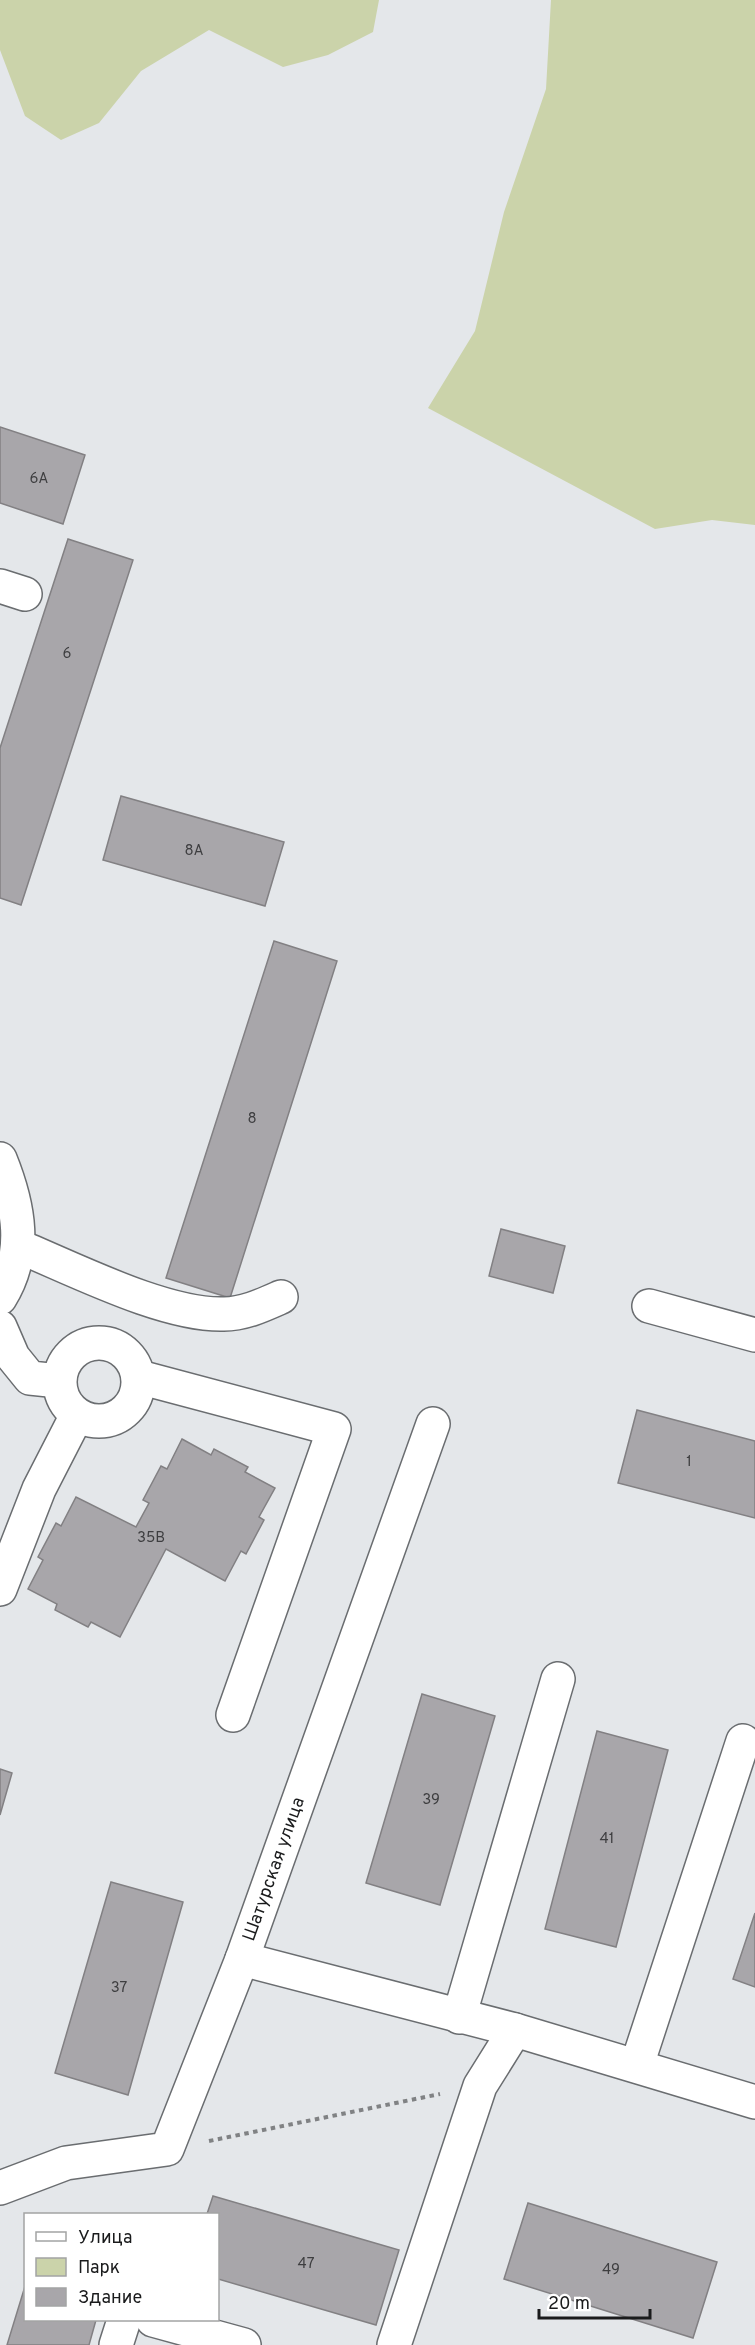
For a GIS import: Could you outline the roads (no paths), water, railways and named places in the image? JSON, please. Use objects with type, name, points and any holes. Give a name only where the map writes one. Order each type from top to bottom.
[{"type":"street","points":[[0,1161],[16,1207],[18,1246],[12,1278],[0,1298]]},
{"type":"street","points":[[18,1246],[162,1304],[194,1312],[225,1314],[256,1308],[281,1297]]},
{"type":"street","points":[[649,1306],[755,1335]]},
{"type":"street","points":[[0,1327],[13,1357],[30,1378],[60,1381]]},
{"type":"street","points":[[103,1343],[127,1354],[138,1377],[138,1390],[125,1412],[102,1422],[88,1420],[77,1415],[67,1406],[60,1381],[62,1368],[69,1357],[91,1344],[103,1343]]},
{"type":"street","points":[[138,1377],[334,1429],[232,1715]]},
{"type":"street","points":[[0,1589],[39,1489],[77,1415]]},
{"type":"street","name":"Шатурская улица","points":[[0,2188],[66,2163],[167,2149],[242,1959],[433,1424]]},
{"type":"street","points":[[459,2017],[558,1679]]},
{"type":"street","points":[[637,2065],[743,1741]]},
{"type":"street","points":[[242,1959],[515,2030],[755,2102]]},
{"type":"street","points":[[394,2345],[480,2086],[515,2030]]},
{"type":"street","points":[[116,2345],[123,2321]]},
{"type":"street","points":[[160,2321],[244,2345]]}]
